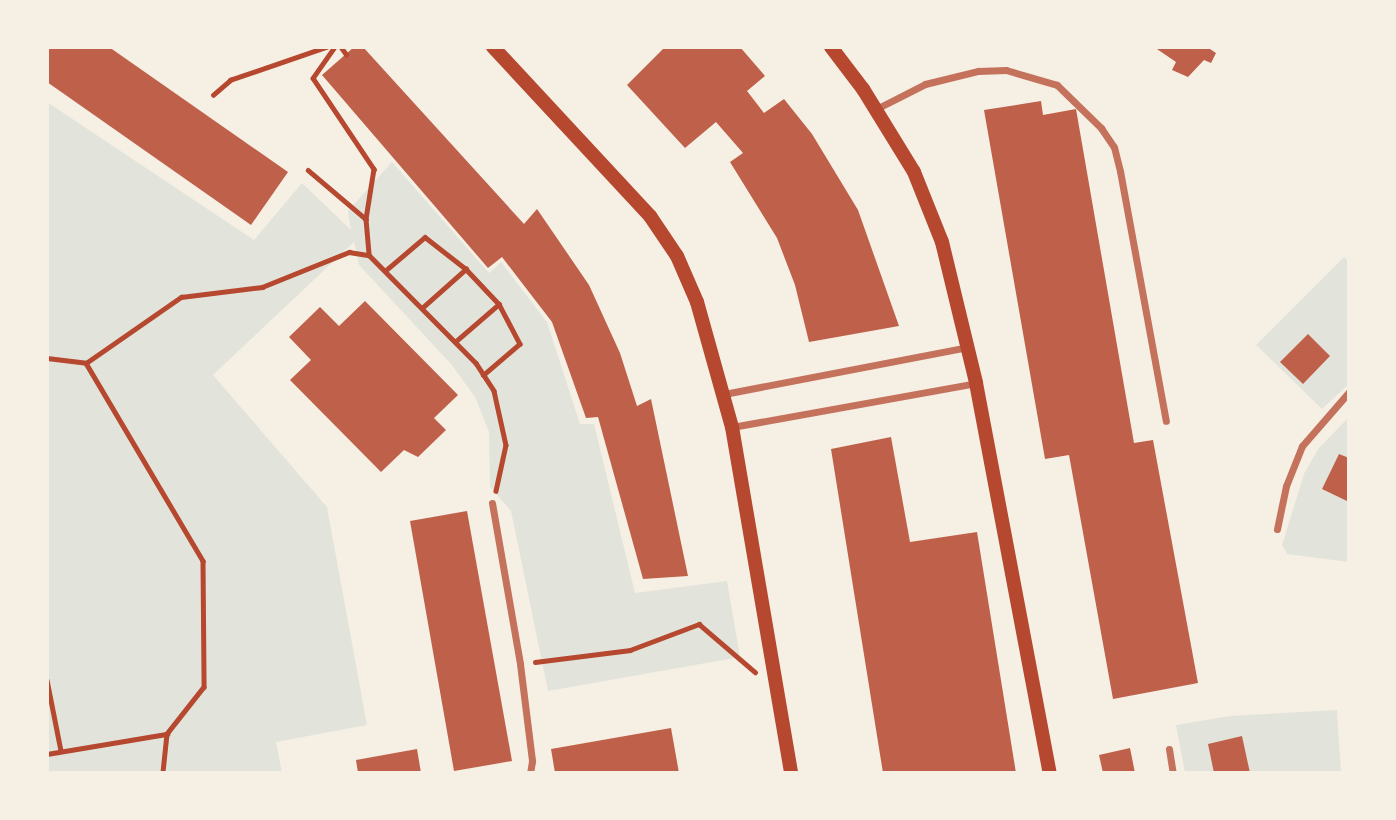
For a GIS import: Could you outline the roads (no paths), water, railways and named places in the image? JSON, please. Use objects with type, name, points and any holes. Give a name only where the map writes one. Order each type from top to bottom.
[{"type":"main road","points":[[492,47],[650,216],[677,256],[697,302],[732,427],[791,773]]},
{"type":"main road","points":[[831,47],[876,110],[914,172],[942,242],[976,383],[1049,773]]},
{"type":"street","points":[[876,110],[925,83],[978,71],[1006,70],[1057,85],[1101,128],[1114,147],[1120,171],[1166,421]]},
{"type":"street","points":[[724,394],[968,347]]},
{"type":"street","points":[[732,427],[976,383]]},
{"type":"street","points":[[1277,529],[1298,453],[1311,430],[1349,392]]},
{"type":"street","points":[[492,503],[520,664],[532,761],[530,773]]},
{"type":"street","points":[[1168,749],[1174,773]]}]
